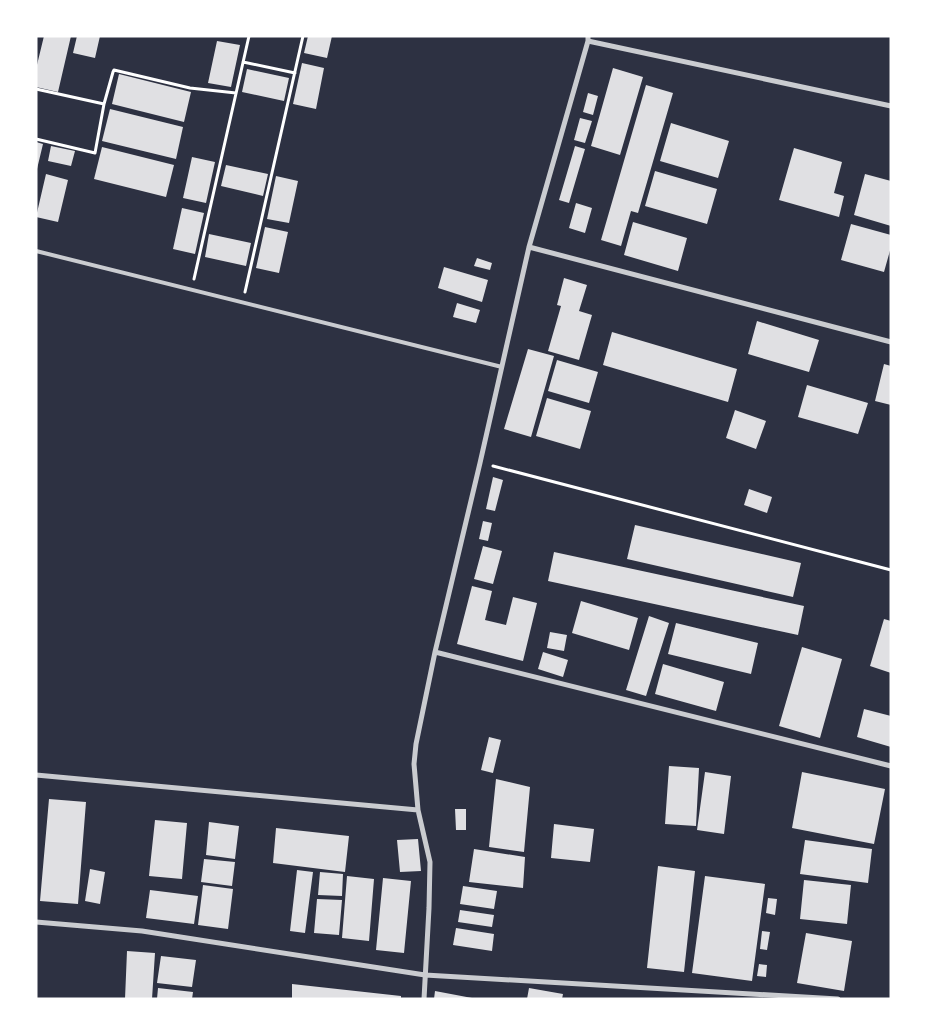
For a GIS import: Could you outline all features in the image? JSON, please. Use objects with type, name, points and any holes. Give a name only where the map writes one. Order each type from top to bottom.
[{"type":"street","points":[[424,999],[430,862],[418,810],[414,764],[416,744],[435,652],[529,247],[588,39],[891,106]]},
{"type":"street","points":[[529,247],[891,342]]},
{"type":"street","points":[[435,652],[891,766]]},
{"type":"street","points":[[36,775],[418,810]]},
{"type":"street","points":[[36,922],[142,931],[425,975],[838,999]]},
{"type":"lane","points":[[36,251],[502,366]]},
{"type":"path","points":[[192,289],[249,36]]},
{"type":"path","points":[[242,302],[303,36]]},
{"type":"path","points":[[243,62],[294,73]]},
{"type":"path","points":[[36,139],[94,153],[104,104],[114,70],[190,88],[236,93]]},
{"type":"path","points":[[36,89],[104,104]]},
{"type":"path","points":[[480,463],[891,570]]},
{"type":"building","points":[[44,36],[71,36],[58,92],[36,87],[36,69]]},
{"type":"building","points":[[77,36],[100,36],[95,58],[73,53]]},
{"type":"building","points":[[308,36],[332,36],[327,58],[304,53]]},
{"type":"building","points":[[217,41],[240,45],[231,87],[208,83]]},
{"type":"building","points":[[302,63],[324,68],[316,109],[293,104]]},
{"type":"building","points":[[613,68],[643,77],[620,155],[591,146]]},
{"type":"building","points":[[247,69],[289,78],[284,101],[242,92]]},
{"type":"building","points":[[119,74],[191,92],[184,122],[112,104]]},
{"type":"building","points":[[646,85],[673,93],[638,213],[631,211],[621,246],[601,240]]},
{"type":"building","points":[[588,93],[598,96],[593,115],[583,112]]},
{"type":"building","points":[[110,109],[183,127],[176,159],[102,141]]},
{"type":"building","points":[[580,118],[592,121],[585,143],[574,140]]},
{"type":"building","points":[[671,123],[729,141],[718,178],[660,161]]},
{"type":"building","points":[[36,142],[43,144],[37,169],[36,169]]},
{"type":"building","points":[[51,146],[75,151],[71,166],[48,161]]},
{"type":"building","points":[[575,146],[585,149],[569,203],[559,200]]},
{"type":"building","points":[[102,147],[174,165],[166,197],[94,179]]},
{"type":"building","points":[[794,148],[842,162],[834,193],[844,196],[839,217],[779,200]]},
{"type":"building","points":[[192,157],[215,162],[206,203],[183,198]]},
{"type":"building","points":[[226,165],[268,174],[263,196],[221,186]]},
{"type":"building","points":[[655,171],[717,189],[707,224],[645,206]]},
{"type":"building","points":[[46,174],[68,180],[58,222],[36,217]]},
{"type":"building","points":[[865,174],[891,181],[891,226],[854,215]]},
{"type":"building","points":[[276,176],[298,181],[289,223],[267,219]]},
{"type":"building","points":[[576,203],[592,208],[585,233],[569,228]]},
{"type":"building","points":[[182,208],[204,213],[195,254],[173,249]]},
{"type":"building","points":[[633,222],[687,238],[678,271],[624,255]]},
{"type":"building","points":[[851,224],[891,235],[891,247],[884,272],[841,260]]},
{"type":"building","points":[[265,227],[288,232],[279,273],[256,268]]},
{"type":"building","points":[[209,234],[251,243],[246,266],[205,257]]},
{"type":"building","points":[[477,258],[492,263],[490,270],[474,266]]},
{"type":"building","points":[[444,267],[488,280],[482,302],[438,288]]},
{"type":"building","points":[[564,278],[587,285],[579,311],[592,315],[579,360],[548,351],[561,306],[557,305]]},
{"type":"building","points":[[457,303],[480,310],[476,323],[453,317]]},
{"type":"building","points":[[757,321],[819,340],[809,372],[748,354]]},
{"type":"building","points":[[612,332],[737,369],[728,402],[603,365]]},
{"type":"building","points":[[528,349],[554,356],[531,437],[504,429]]},
{"type":"building","points":[[557,360],[598,372],[589,403],[548,391]]},
{"type":"building","points":[[884,364],[891,366],[891,405],[875,401]]},
{"type":"building","points":[[807,385],[868,403],[858,434],[798,417]]},
{"type":"building","points":[[547,398],[591,411],[580,449],[536,436]]},
{"type":"building","points":[[735,410],[766,421],[756,449],[726,438]]},
{"type":"building","points":[[493,477],[503,480],[495,511],[486,509]]},
{"type":"building","points":[[749,489],[772,497],[767,513],[744,505]]},
{"type":"building","points":[[483,521],[492,523],[488,541],[479,539]]},
{"type":"building","points":[[635,525],[801,563],[793,597],[627,559]]},
{"type":"building","points":[[483,546],[502,551],[493,584],[474,579]]},
{"type":"building","points":[[554,552],[804,606],[798,635],[548,581]]},
{"type":"building","points":[[472,586],[492,591],[485,620],[506,625],[513,597],[537,603],[523,661],[457,644]]},
{"type":"building","points":[[581,601],[638,618],[629,650],[572,633]]},
{"type":"building","points":[[649,616],[669,623],[646,696],[626,690]]},
{"type":"building","points":[[884,619],[891,621],[891,673],[870,666]]},
{"type":"building","points":[[676,623],[758,643],[751,674],[668,654]]},
{"type":"building","points":[[550,632],[567,635],[564,651],[547,648]]},
{"type":"building","points":[[802,647],[842,659],[820,738],[779,726]]},
{"type":"building","points":[[543,652],[568,660],[563,677],[538,669]]},
{"type":"building","points":[[663,664],[724,682],[716,711],[655,694]]},
{"type":"building","points":[[864,709],[891,716],[891,747],[857,737]]},
{"type":"building","points":[[489,737],[501,740],[493,773],[481,770]]},
{"type":"building","points":[[669,766],[699,768],[696,826],[665,824]]},
{"type":"building","points":[[705,772],[731,776],[724,834],[697,830]]},
{"type":"building","points":[[802,772],[885,789],[874,844],[792,828]]},
{"type":"building","points":[[496,779],[530,787],[524,852],[489,847]]},
{"type":"building","points":[[49,799],[86,802],[78,904],[40,901]]},
{"type":"building","points":[[455,809],[466,809],[466,830],[456,830]]},
{"type":"building","points":[[155,820],[187,823],[182,879],[149,876]]},
{"type":"building","points":[[209,822],[239,826],[235,859],[206,855]]},
{"type":"building","points":[[554,824],[594,829],[590,862],[551,858]]},
{"type":"building","points":[[276,828],[349,836],[345,872],[273,863]]},
{"type":"building","points":[[418,839],[421,871],[400,872],[397,840]]},
{"type":"building","points":[[805,840],[872,849],[868,883],[800,874]]},
{"type":"building","points":[[474,849],[525,857],[523,888],[469,882]]},
{"type":"building","points":[[204,859],[235,862],[232,886],[201,882]]},
{"type":"building","points":[[658,866],[695,871],[684,972],[647,968]]},
{"type":"building","points":[[90,869],[105,872],[100,904],[85,901]]},
{"type":"building","points":[[297,870],[313,872],[305,933],[290,931]]},
{"type":"building","points":[[320,872],[343,874],[342,896],[318,895]]},
{"type":"building","points":[[347,876],[374,879],[369,941],[342,938]]},
{"type":"building","points":[[705,876],[765,884],[752,981],[692,973]]},
{"type":"building","points":[[383,878],[411,881],[404,953],[376,950]]},
{"type":"building","points":[[804,880],[851,885],[847,924],[800,919]]},
{"type":"building","points":[[203,885],[233,889],[228,929],[198,925]]},
{"type":"building","points":[[463,886],[497,891],[494,909],[460,904]]},
{"type":"building","points":[[150,890],[198,896],[194,924],[146,918]]},
{"type":"building","points":[[768,898],[777,899],[775,915],[766,913]]},
{"type":"building","points":[[317,899],[342,900],[339,935],[314,933]]},
{"type":"building","points":[[460,910],[494,915],[492,927],[458,922]]},
{"type":"building","points":[[456,928],[494,934],[492,951],[453,945]]},
{"type":"building","points":[[762,931],[770,932],[767,950],[760,949]]},
{"type":"building","points":[[806,933],[852,941],[844,991],[797,983]]},
{"type":"building","points":[[127,951],[155,953],[152,999],[125,999]]},
{"type":"building","points":[[161,956],[196,960],[192,987],[157,983]]},
{"type":"building","points":[[759,964],[767,965],[766,977],[757,976]]},
{"type":"building","points":[[292,984],[401,996],[401,999],[292,999]]},
{"type":"building","points":[[158,988],[193,992],[192,999],[157,999]]},
{"type":"building","points":[[529,988],[563,994],[562,999],[527,999]]},
{"type":"building","points":[[435,991],[472,998],[472,999],[434,999]]}]
